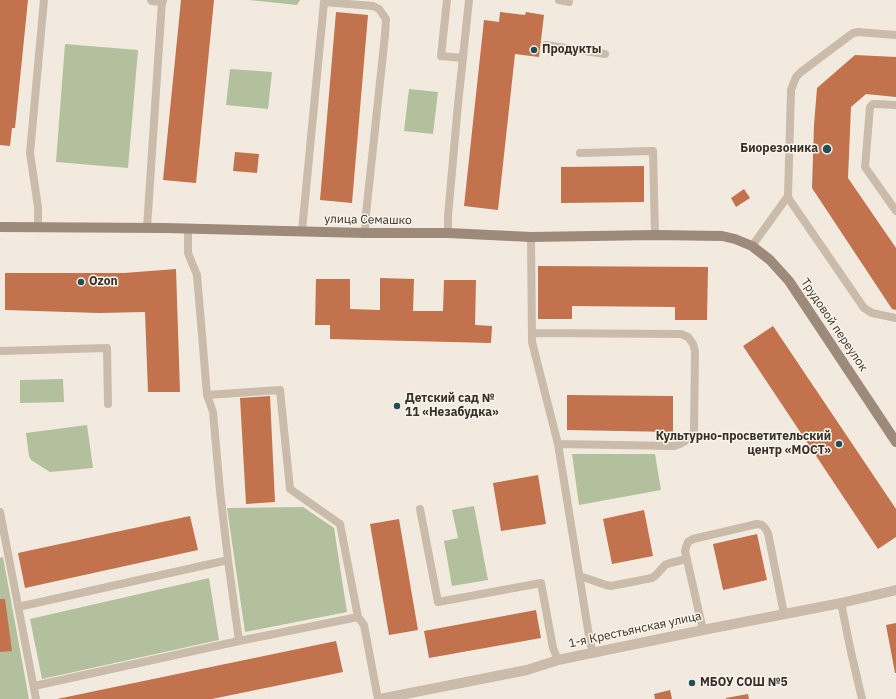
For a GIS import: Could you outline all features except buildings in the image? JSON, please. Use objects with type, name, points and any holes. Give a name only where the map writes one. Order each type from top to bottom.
[{"type":"main road","name":"улица Семашко","points":[[0,227],[147,228],[532,237],[656,235],[722,236],[735,239]]},
{"type":"main road","name":"Трудовой переулок","points":[[735,239],[752,246],[770,260],[789,281],[896,442]]},
{"type":"street","name":"1-я Крестьянская улица","points":[[379,699],[527,670],[558,660],[593,652],[841,603],[896,590]]},
{"type":"lane","points":[[38,228],[38,207],[30,153],[44,0]]},
{"type":"lane","points":[[447,0],[441,56],[463,58]]},
{"type":"lane","points":[[448,234],[450,195],[469,0]]},
{"type":"lane","points":[[559,0],[569,2]]},
{"type":"lane","points":[[147,228],[157,1]]},
{"type":"lane","points":[[302,232],[324,2],[373,6],[379,9],[386,19],[386,35],[365,233]]},
{"type":"lane","points":[[896,35],[858,32],[853,33],[796,77],[791,90],[788,196],[864,308],[872,313],[896,318]]},
{"type":"lane","points":[[546,45],[605,54]]},
{"type":"lane","points":[[896,105],[873,104],[870,107],[865,167],[896,212]]},
{"type":"lane","points":[[580,153],[653,151],[656,235]]},
{"type":"lane","points":[[752,246],[788,196]]},
{"type":"lane","points":[[188,229],[188,253],[197,275],[207,395],[213,412],[220,491],[239,641]]},
{"type":"lane","points":[[532,237],[532,342],[558,444],[590,642],[593,652]]},
{"type":"lane","points":[[532,333],[681,334],[688,337],[693,344],[695,351],[694,431],[687,440],[674,446],[558,444]]},
{"type":"lane","points":[[0,351],[107,348],[108,404]]},
{"type":"lane","points":[[207,395],[280,390],[290,489],[340,524],[358,617],[364,625],[379,699]]},
{"type":"lane","points":[[420,509],[438,602],[541,583],[553,648],[558,660]]},
{"type":"lane","points":[[0,512],[36,699]]},
{"type":"lane","points":[[703,630],[685,551],[688,542],[693,539],[757,524],[762,525],[768,533],[784,614]]},
{"type":"lane","points":[[580,576],[611,586],[652,578],[665,565],[687,559]]},
{"type":"lane","points":[[18,607],[228,560]]},
{"type":"lane","points":[[841,603],[862,699]]},
{"type":"lane","points":[[34,686],[239,641],[358,617]]},
{"type":"green space","points":[[249,0],[300,0],[297,5]]},
{"type":"green space","points":[[65,44],[138,50],[128,168],[56,162]]},
{"type":"green space","points":[[230,69],[272,72],[268,109],[226,105]]},
{"type":"green space","points":[[409,89],[438,92],[433,134],[404,131]]},
{"type":"green space","points":[[63,379],[64,402],[20,403],[20,380]]},
{"type":"green space","points":[[87,425],[93,468],[50,472],[31,460],[29,456],[26,433]]},
{"type":"green space","points":[[572,454],[655,454],[661,490],[579,505]]},
{"type":"green space","points":[[474,506],[488,580],[452,586],[444,541],[458,538],[452,510]]},
{"type":"green space","points":[[303,507],[334,528],[347,612],[245,632],[227,508]]},
{"type":"green space","points":[[3,557],[29,699],[0,699],[0,558]]},
{"type":"green space","points":[[209,578],[219,640],[42,679],[30,619]]},
{"type":"place","name":"Продукты","points":[[534,50]]},
{"type":"place","name":"Биорезоника","points":[[827,149]]},
{"type":"place","name":"Ozon","points":[[81,282]]},
{"type":"place","name":"Детский сад № 11 «Незабудка»","points":[[397,406]]},
{"type":"place","name":"Культурно-просветительский центр «МОСТ»","points":[[839,444]]},
{"type":"place","name":"МБОУ СОШ №5","points":[[692,683]]}]
